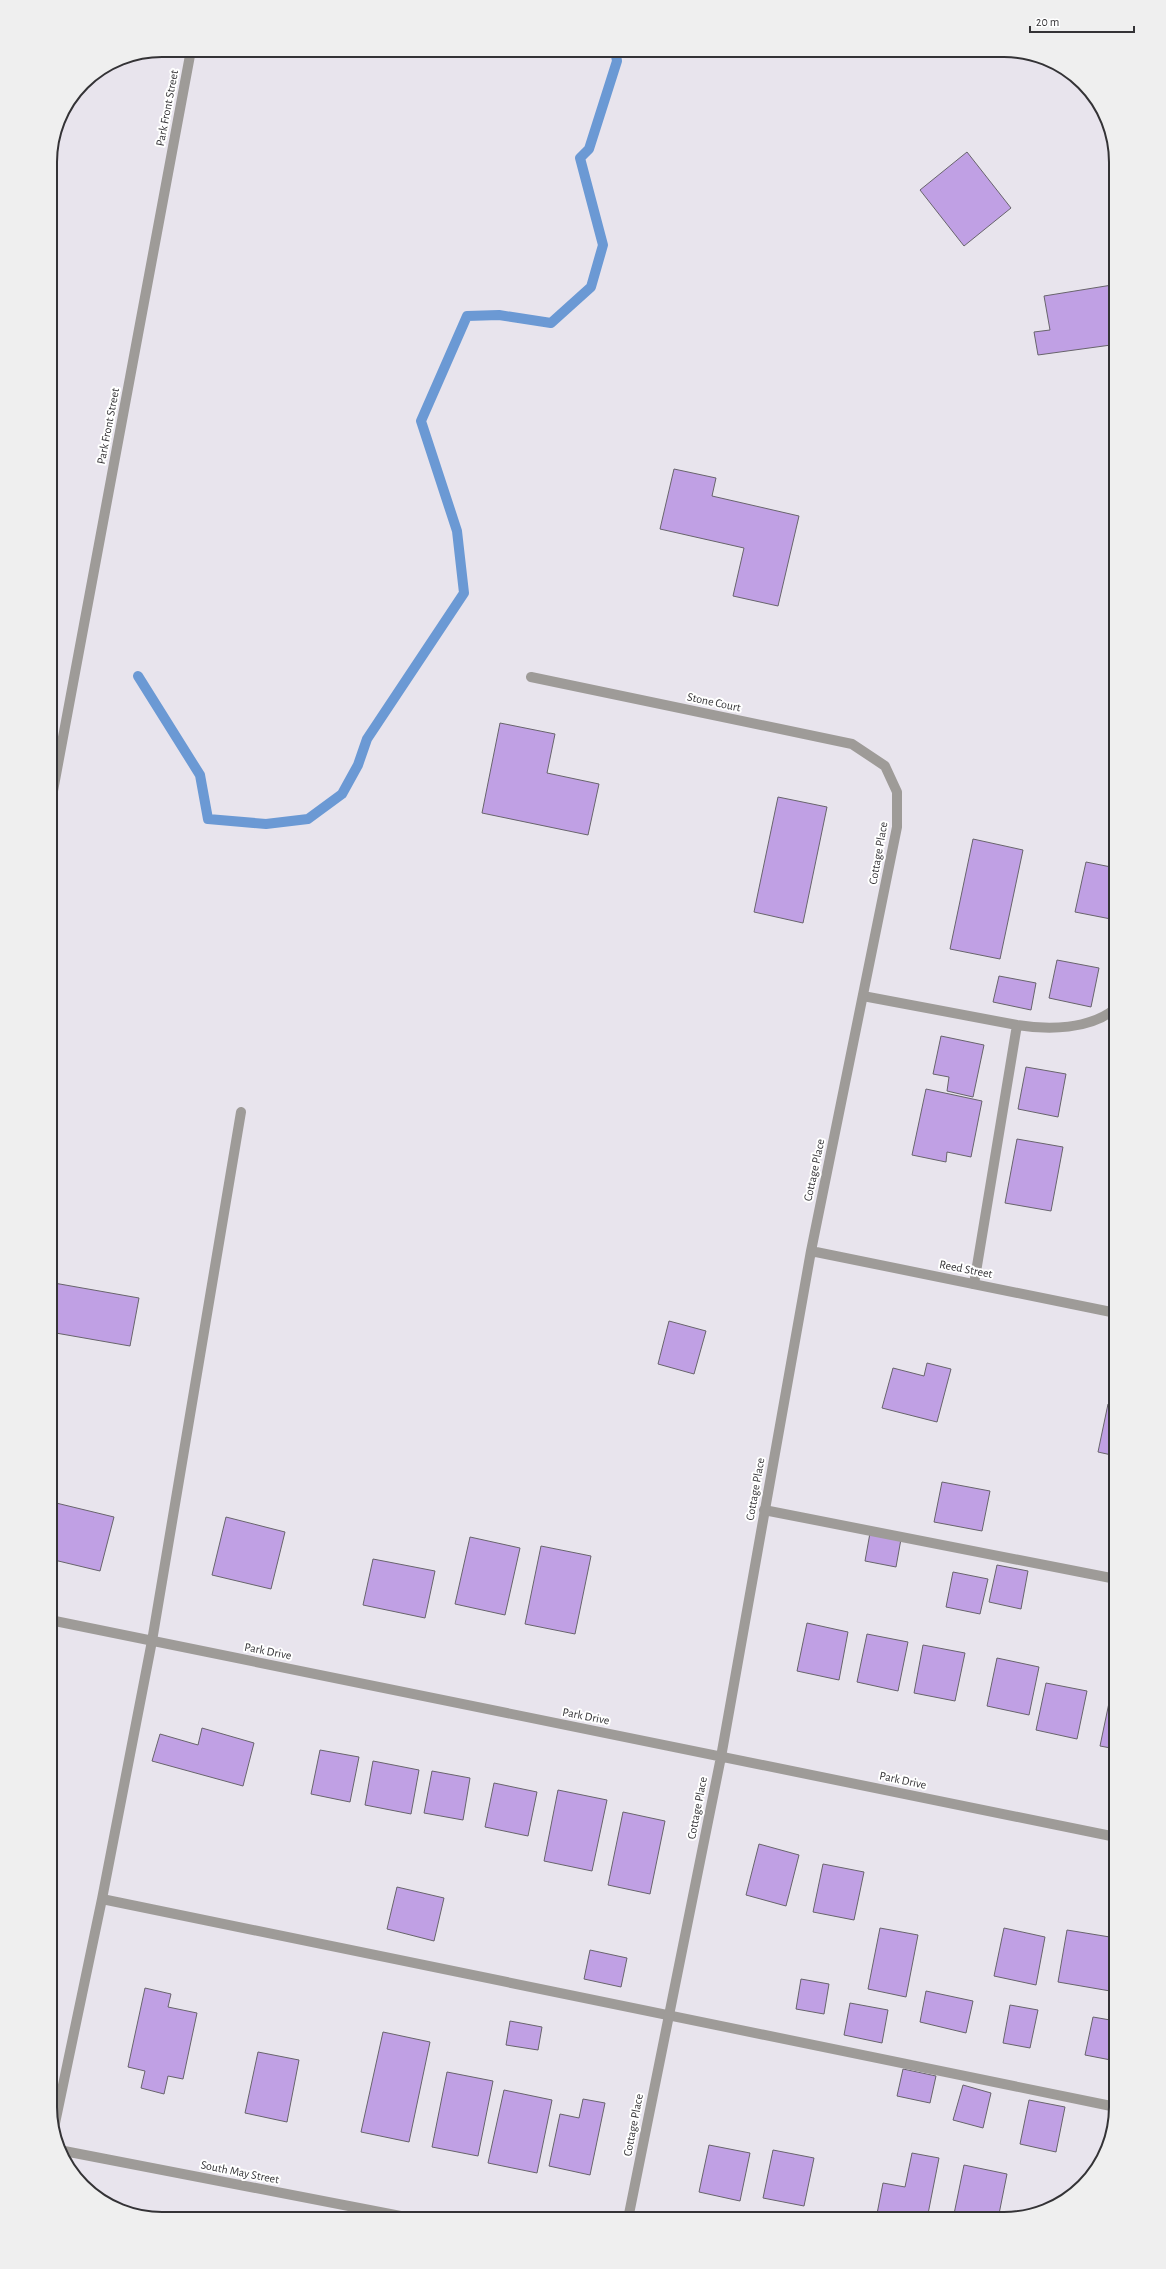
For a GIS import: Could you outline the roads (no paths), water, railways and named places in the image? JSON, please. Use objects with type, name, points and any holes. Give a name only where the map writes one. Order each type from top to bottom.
[{"type":"street","name":"Park Front Street","points":[[57,769],[190,57]]},
{"type":"street","name":"Stone Court","points":[[531,677],[852,744],[884,766]]},
{"type":"street","name":"Cottage Place","points":[[629,2212],[721,1757],[811,1251],[897,827],[898,792],[884,766]]},
{"type":"street","points":[[863,996],[1017,1025],[1066,1027],[1100,1018],[1109,1012]]},
{"type":"street","points":[[974,1284],[1017,1025]]},
{"type":"street","points":[[57,2114],[102,1899],[152,1641],[241,1112]]},
{"type":"street","name":"Reed Street","points":[[811,1251],[1109,1312]]},
{"type":"street","points":[[764,1510],[1109,1578]]},
{"type":"street","name":"Park Drive","points":[[57,1621],[1109,1836]]},
{"type":"street","points":[[102,1899],[1109,2106]]},
{"type":"street","name":"South May Street","points":[[67,2152],[380,2212]]},
{"type":"waterway","points":[[138,676],[200,775],[208,819],[266,824],[308,819],[342,794],[358,765],[367,739],[464,593],[457,531],[421,421],[467,316],[499,315],[551,323],[591,287],[603,245],[580,158],[589,149],[617,61],[616,57]]}]
